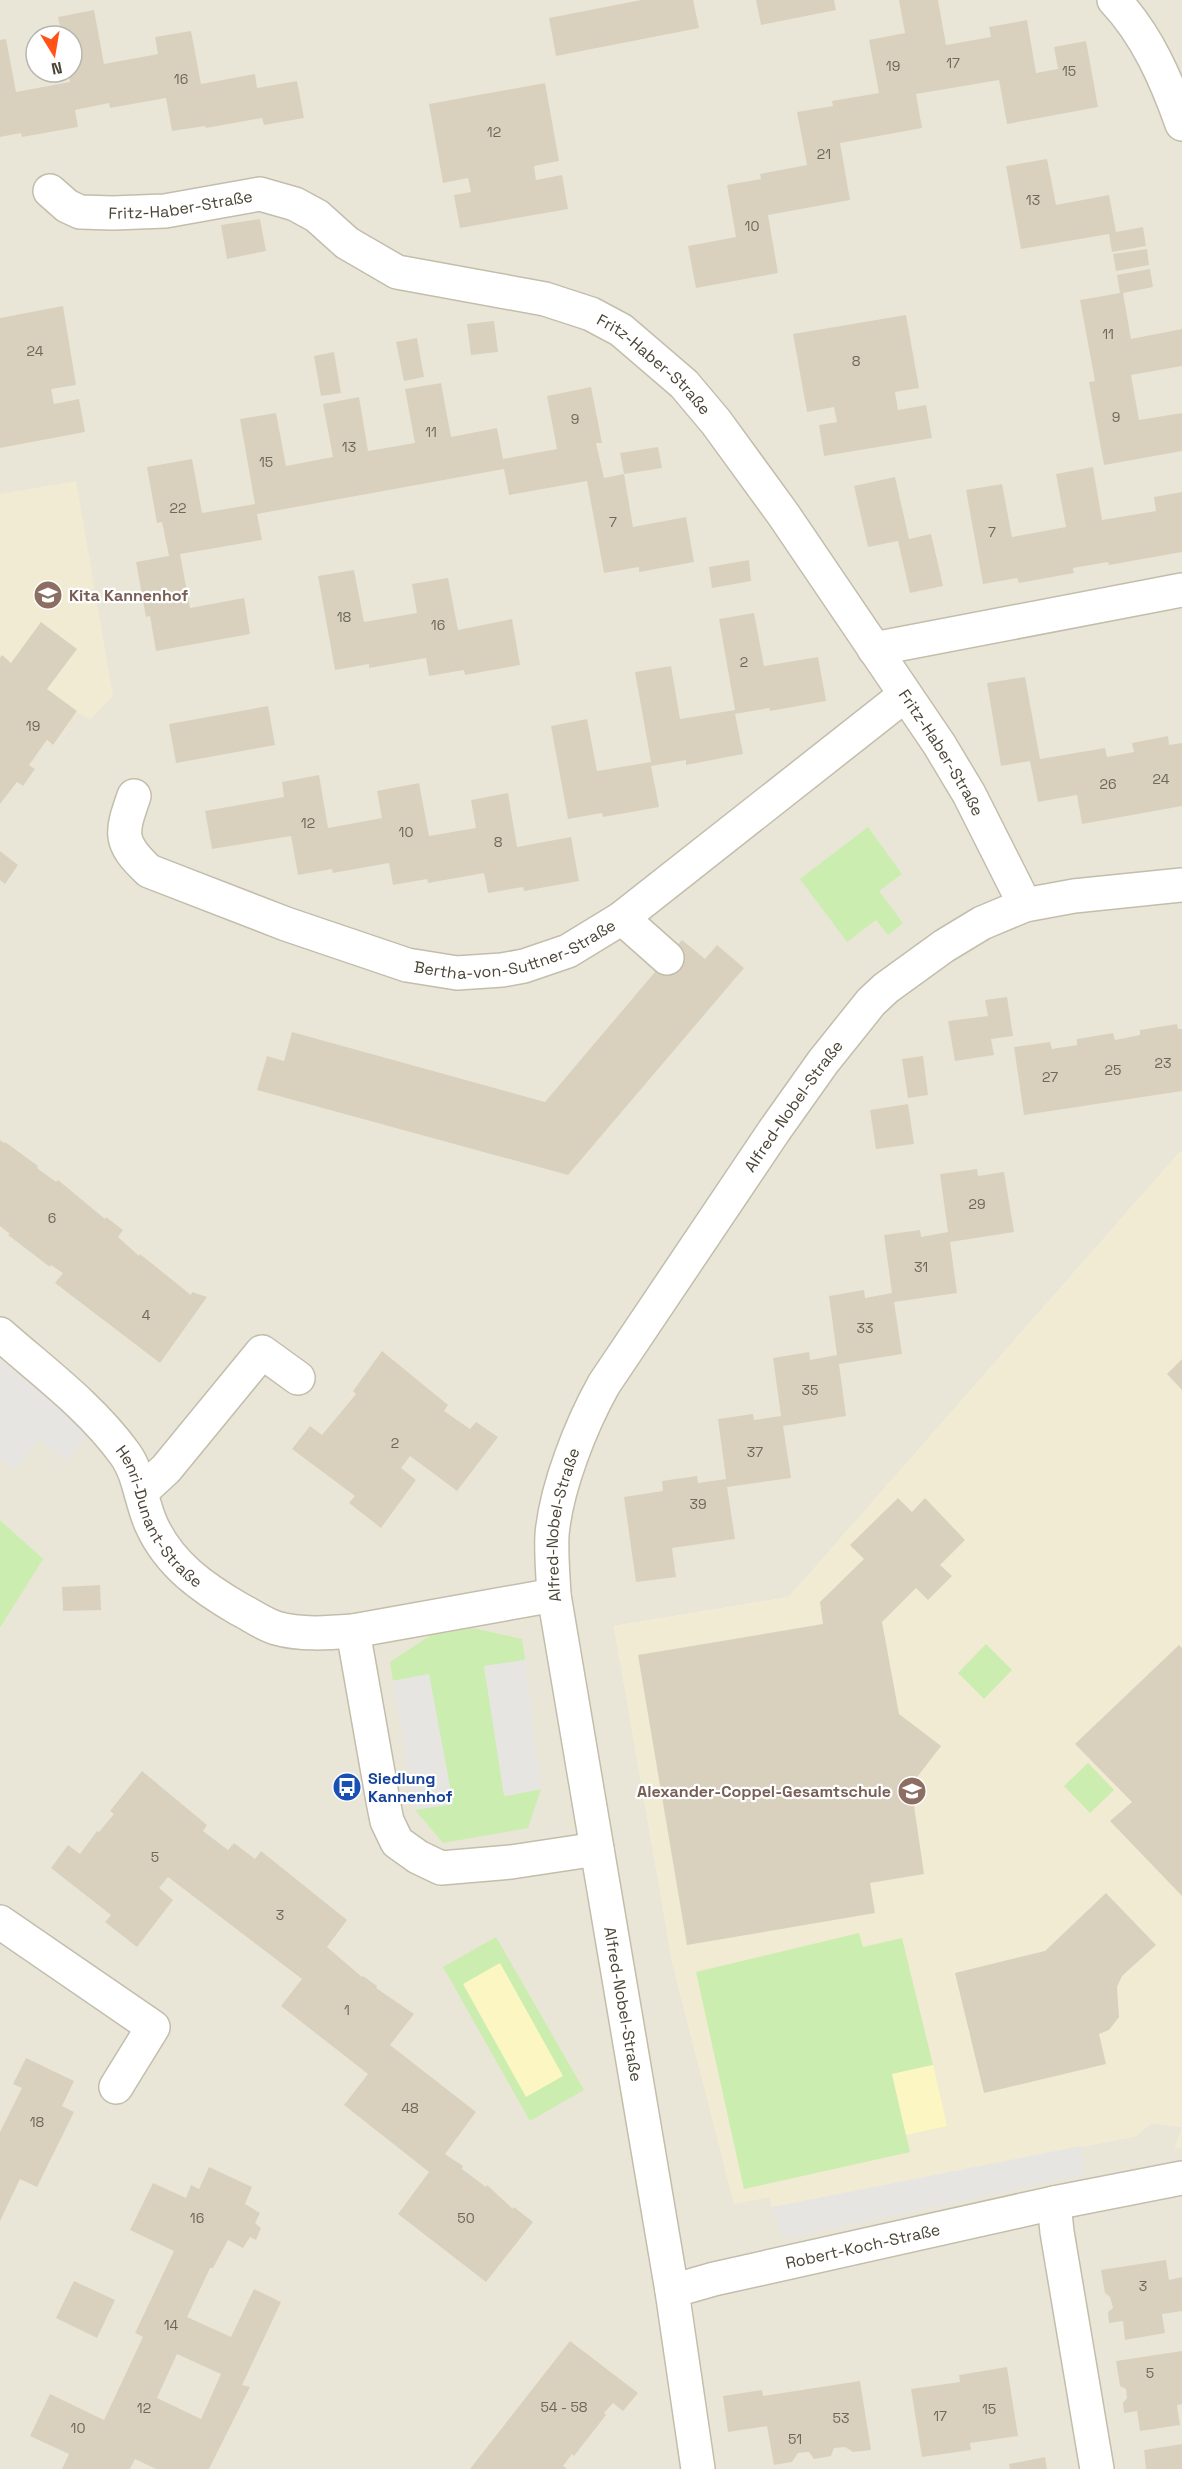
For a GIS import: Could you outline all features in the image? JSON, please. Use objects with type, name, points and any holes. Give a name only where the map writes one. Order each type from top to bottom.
[{"type":"street","points":[[1114,0],[1130,18],[1150,48],[1182,124]]},
{"type":"street","name":"Fritz-Haber-Straße","points":[[50,191],[67,206],[80,212],[113,213],[165,211],[260,194],[295,204],[317,216],[347,243],[397,272],[545,299],[591,314],[621,330],[665,366],[716,422],[783,514],[939,744],[969,794],[1025,905]]},
{"type":"street","points":[[874,650],[1182,590]]},
{"type":"street","name":"Bertha-von-Suttner-Straße","points":[[134,796],[124,824],[124,838],[131,855],[149,871],[286,924],[407,965],[457,974],[502,970],[524,966],[568,951],[622,918],[905,695]]},
{"type":"street","name":"Alfred-Nobel-Straße","points":[[698,2469],[672,2291],[554,1595],[552,1534],[565,1477],[587,1414],[604,1384],[774,1131],[823,1062],[871,1002],[907,971],[944,946],[982,924],[1025,905],[1074,896],[1182,885]]},
{"type":"street","points":[[622,918],[667,958]]},
{"type":"street","name":"Henri-Dunant-Straße","points":[[0,1334],[102,1423],[127,1457],[151,1524],[165,1550],[191,1578],[275,1628],[322,1633],[353,1631],[554,1595]]},
{"type":"street","points":[[141,1492],[166,1469],[262,1352],[298,1378]]},
{"type":"street","points":[[353,1631],[387,1821],[398,1842],[418,1857],[441,1868],[511,1862],[597,1849]]},
{"type":"street","points":[[0,1922],[153,2027],[116,2088]]},
{"type":"street","name":"Robert-Koch-Straße","points":[[672,2291],[714,2279],[1054,2203],[1182,2178]]},
{"type":"street","points":[[1054,2203],[1097,2469]]},
{"type":"shaded area","points":[[0,0],[1182,0],[1182,1152],[789,1597],[614,1626],[673,1965],[734,2203],[770,2197],[772,2207],[1136,2136],[1151,2123],[1182,2127],[1175,2148],[1182,2148],[1182,2469],[0,2469],[0,1628],[42,1559],[0,1520]]},
{"type":"shaded area","name":"Kita Kannenhof","points":[[76,481],[113,696],[90,720],[77,712],[53,745],[47,741],[29,764],[35,769],[23,786],[17,782],[0,804],[0,494]]},
{"type":"shaded area","name":"Alexander-Coppel-Gesamtschule","points":[[1182,1152],[1182,2127],[1151,2123],[1137,2136],[772,2207],[770,2197],[734,2204],[673,1965],[614,1626],[789,1597]]},
{"type":"shaded area","points":[[0,1359],[90,1433],[66,1462],[39,1440],[14,1470],[0,1458]]},
{"type":"shaded area","points":[[525,1660],[541,1789],[504,1796],[484,1666]]},
{"type":"shaded area","points":[[429,1674],[453,1804],[415,1810],[393,1681],[391,1681]]},
{"type":"shaded area","points":[[1182,2127],[1182,2148],[1175,2148]]},
{"type":"shaded area","points":[[1081,2146],[1085,2175],[783,2239],[772,2207]]},
{"type":"green space","points":[[868,827],[902,874],[879,891],[903,923],[888,935],[876,920],[847,942],[800,879]]},
{"type":"green space","points":[[0,1520],[43,1559],[0,1628]]},
{"type":"green space","points":[[473,1628],[522,1639],[525,1660],[484,1666],[505,1796],[541,1789],[528,1828],[443,1843],[415,1810],[453,1803],[429,1675],[393,1681],[390,1662],[431,1635]]},
{"type":"green space","points":[[986,1644],[1012,1670],[984,1699],[958,1673]]},
{"type":"green space","points":[[1088,1763],[1114,1790],[1090,1813],[1064,1786]]},
{"type":"green space","points":[[859,1933],[863,1947],[902,1938],[933,2065],[892,2074],[910,2152],[744,2189],[696,1972]]},
{"type":"green space","points":[[496,1937],[584,2090],[530,2121],[443,1967]]},
{"type":"sand","points":[[500,1963],[563,2076],[526,2097],[463,1984]]},
{"type":"sand","points":[[933,2065],[947,2126],[906,2135],[892,2074]]},
{"type":"building","points":[[641,0],[693,0],[699,28],[556,56],[549,18]]},
{"type":"building","points":[[756,0],[834,0],[836,10],[761,25]]},
{"type":"building","points":[[899,0],[938,0],[946,45],[991,37],[989,27],[1027,20],[1036,73],[1058,69],[1054,47],[1086,41],[1098,107],[1007,124],[999,80],[916,94],[922,128],[840,143],[850,200],[768,215],[778,273],[696,288],[688,246],[736,237],[727,185],[761,179],[760,174],[807,165],[797,112],[833,106],[832,101],[879,93],[869,40],[905,33]]},
{"type":"building","points":[[94,10],[104,64],[158,54],[155,37],[191,31],[201,84],[255,74],[257,88],[297,81],[304,118],[264,125],[262,118],[206,128],[205,126],[172,131],[166,98],[110,108],[109,103],[75,110],[78,127],[22,137],[21,133],[0,137],[0,40],[6,39],[16,92],[59,84],[84,84],[84,24],[59,24],[58,17]]},
{"type":"building","points":[[545,83],[559,161],[534,166],[536,180],[562,175],[568,209],[460,228],[454,195],[471,192],[468,178],[443,183],[429,104]]},
{"type":"building","points":[[1047,159],[1056,205],[1109,195],[1116,232],[1143,227],[1146,246],[1112,252],[1109,234],[1021,249],[1006,166]]},
{"type":"building","points":[[260,219],[266,251],[227,259],[221,225]]},
{"type":"building","points":[[1147,249],[1149,265],[1116,271],[1113,254]]},
{"type":"building","points":[[1150,269],[1153,287],[1123,293],[1131,339],[1182,329],[1182,366],[1131,375],[1139,420],[1182,413],[1182,451],[1104,465],[1089,382],[1095,381],[1080,300],[1120,293],[1117,275]]},
{"type":"building","points":[[63,306],[76,385],[51,389],[54,404],[79,399],[85,432],[0,448],[0,318]]},
{"type":"building","points":[[906,315],[919,388],[895,392],[898,410],[926,405],[932,438],[824,456],[819,425],[837,422],[834,407],[807,412],[793,334]]},
{"type":"building","points":[[494,321],[498,352],[471,355],[467,324]]},
{"type":"building","points":[[417,338],[424,377],[404,381],[396,342]]},
{"type":"building","points":[[334,352],[341,393],[321,396],[314,356]]},
{"type":"building","points":[[441,383],[451,437],[497,428],[503,459],[557,449],[547,396],[591,387],[602,443],[596,443],[604,478],[624,474],[633,527],[686,517],[694,562],[639,572],[639,567],[604,573],[587,481],[509,495],[504,469],[257,514],[262,540],[180,554],[190,608],[244,598],[250,634],[156,651],[150,616],[146,617],[136,562],[169,556],[162,522],[157,523],[147,467],[192,459],[202,513],[255,504],[240,419],[276,413],[286,466],[333,457],[323,404],[359,397],[368,451],[415,443],[405,389]]},
{"type":"building","points":[[658,447],[662,468],[624,474],[620,453]]},
{"type":"building","points":[[1093,467],[1102,520],[1156,511],[1154,497],[1182,492],[1182,552],[1109,565],[1108,562],[1073,568],[1074,573],[1019,583],[1017,578],[983,584],[966,490],[1002,484],[1012,537],[1066,527],[1056,474]]},
{"type":"building","points":[[895,477],[909,539],[931,534],[943,586],[910,593],[898,541],[868,547],[854,486]]},
{"type":"building","points":[[749,560],[751,581],[712,588],[709,567]]},
{"type":"building","points":[[354,570],[364,622],[417,613],[412,584],[448,578],[458,630],[512,619],[520,665],[465,675],[464,670],[429,676],[426,658],[369,668],[369,664],[335,670],[318,576]]},
{"type":"building","points":[[754,613],[764,666],[818,657],[826,701],[770,711],[769,708],[735,714],[743,754],[686,765],[686,760],[651,766],[659,807],[603,817],[602,813],[568,819],[551,726],[587,719],[597,771],[651,762],[635,672],[671,666],[680,719],[735,710],[719,619]]},
{"type":"building","points":[[41,622],[77,649],[47,689],[77,711],[53,745],[47,740],[29,765],[35,769],[23,786],[17,782],[0,804],[0,658],[2,655],[11,663]]},
{"type":"building","points":[[1025,677],[1040,759],[1105,748],[1107,757],[1134,752],[1132,743],[1168,736],[1169,745],[1182,743],[1182,806],[1082,824],[1077,795],[1038,802],[1030,761],[1001,766],[987,683]]},
{"type":"building","points":[[268,706],[275,745],[176,763],[169,724]]},
{"type":"building","points":[[319,775],[328,828],[382,818],[377,791],[419,783],[429,836],[476,828],[471,800],[508,793],[517,847],[571,837],[579,881],[524,891],[523,887],[488,893],[484,873],[428,883],[427,879],[393,885],[389,863],[333,873],[332,869],[298,875],[291,836],[212,849],[205,811],[284,797],[282,782]]},
{"type":"building","points":[[0,851],[18,865],[5,884],[0,880]]},
{"type":"building","points":[[682,940],[705,959],[717,945],[744,968],[568,1175],[257,1090],[267,1056],[284,1061],[292,1032],[545,1102]]},
{"type":"building","points":[[1007,997],[1013,1036],[991,1039],[994,1055],[955,1061],[948,1021],[988,1016],[985,1000]]},
{"type":"building","points":[[1177,1024],[1178,1029],[1182,1029],[1182,1091],[1024,1115],[1014,1047],[1050,1042],[1052,1049],[1077,1045],[1077,1039],[1113,1033],[1115,1040],[1140,1035],[1140,1030]]},
{"type":"building","points":[[923,1056],[928,1095],[908,1098],[902,1059]]},
{"type":"building","points":[[908,1104],[914,1144],[876,1149],[870,1110]]},
{"type":"building","points":[[0,1140],[38,1166],[37,1168],[56,1182],[58,1180],[105,1219],[106,1217],[123,1230],[118,1237],[139,1256],[140,1254],[191,1295],[192,1292],[207,1297],[160,1363],[55,1283],[63,1273],[51,1265],[50,1267],[8,1235],[10,1234],[0,1226]]},
{"type":"building","points":[[977,1169],[978,1176],[1004,1172],[1014,1232],[950,1242],[957,1293],[894,1302],[902,1354],[839,1364],[846,1416],[783,1426],[791,1478],[727,1487],[735,1539],[672,1548],[676,1577],[636,1582],[624,1497],[663,1491],[662,1481],[697,1476],[698,1483],[726,1479],[718,1419],[753,1414],[754,1420],[781,1416],[773,1358],[809,1352],[810,1360],[837,1355],[829,1296],[864,1290],[865,1298],[892,1293],[884,1235],[920,1230],[921,1237],[948,1232],[940,1174]]},
{"type":"building","points":[[382,1351],[448,1405],[444,1411],[470,1429],[476,1422],[498,1437],[457,1491],[410,1456],[401,1468],[416,1480],[381,1528],[349,1503],[355,1496],[292,1449],[310,1426],[322,1435],[356,1394],[353,1391]]},
{"type":"building","points":[[1182,1359],[1182,1390],[1167,1374]]},
{"type":"building","points":[[898,1498],[912,1512],[925,1498],[965,1540],[940,1565],[952,1576],[928,1600],[916,1588],[882,1622],[899,1714],[941,1746],[911,1785],[924,1874],[870,1883],[875,1913],[687,1945],[638,1655],[823,1624],[820,1602],[864,1559],[850,1545]]},
{"type":"building","points":[[100,1585],[101,1610],[63,1611],[62,1587]]},
{"type":"building","points":[[1179,1645],[1182,1648],[1182,1896],[1110,1821],[1132,1802],[1075,1744]]},
{"type":"building","points":[[142,1771],[207,1825],[203,1831],[228,1850],[234,1843],[255,1859],[261,1851],[347,1920],[327,1947],[362,1977],[377,1986],[376,1988],[414,2014],[390,2045],[476,2112],[445,2154],[463,2166],[462,2169],[486,2187],[487,2185],[513,2209],[514,2207],[533,2222],[486,2282],[398,2214],[429,2172],[344,2105],[368,2074],[281,2006],[302,1979],[168,1877],[159,1888],[173,1900],[137,1947],[105,1922],[111,1915],[51,1868],[68,1845],[80,1854],[97,1831],[99,1832],[114,1814],[110,1811]]},
{"type":"building","points":[[1106,1893],[1156,1945],[1122,1976],[1117,1987],[1119,2017],[1109,2030],[1099,2034],[1106,2064],[984,2093],[955,1973],[1045,1951]]},
{"type":"building","points":[[26,2058],[74,2081],[62,2106],[74,2112],[37,2187],[20,2179],[0,2221],[0,2132],[22,2088],[13,2084]]},
{"type":"building","points":[[209,2167],[252,2187],[245,2204],[260,2213],[255,2223],[261,2228],[256,2240],[250,2237],[243,2248],[228,2240],[213,2268],[210,2268],[187,2317],[231,2337],[254,2289],[281,2302],[242,2385],[250,2387],[209,2469],[156,2469],[135,2459],[130,2469],[62,2469],[69,2454],[30,2436],[50,2394],[104,2420],[143,2337],[135,2333],[174,2251],[130,2230],[153,2183],[186,2198],[191,2185],[199,2189]],"holes":[[[177,2354],[221,2374],[201,2419],[157,2398]]]},
{"type":"building","points":[[1166,2260],[1169,2280],[1182,2277],[1182,2311],[1162,2314],[1165,2333],[1125,2340],[1123,2321],[1109,2323],[1108,2312],[1113,2308],[1110,2297],[1105,2293],[1101,2270]]},
{"type":"building","points":[[74,2281],[115,2300],[97,2338],[56,2318]]},
{"type":"building","points":[[570,2341],[638,2393],[623,2411],[613,2403],[574,2456],[572,2454],[563,2466],[567,2469],[470,2469]]},
{"type":"building","points":[[1182,2351],[1182,2404],[1177,2405],[1180,2425],[1140,2431],[1137,2411],[1124,2413],[1123,2403],[1127,2398],[1126,2389],[1120,2386],[1116,2361]]},
{"type":"building","points":[[1007,2367],[1018,2436],[970,2443],[971,2450],[922,2457],[911,2389],[960,2382],[959,2375]]},
{"type":"building","points":[[860,2381],[871,2450],[853,2452],[845,2447],[834,2448],[831,2456],[814,2459],[809,2452],[798,2453],[792,2462],[774,2465],[767,2426],[728,2432],[723,2396],[762,2390],[763,2396]]},
{"type":"building","points":[[1182,2444],[1182,2469],[1146,2469],[1144,2450]]},
{"type":"building","points":[[1045,2457],[1047,2469],[1010,2469],[1009,2464]]},
{"type":"place","name":"Kita Kannenhof","points":[[48,595]]},
{"type":"place","name":"Siedlung Kannenhof","points":[[347,1787]]},
{"type":"place","name":"Alexander-Coppel-Gesamtschule","points":[[912,1791]]}]
